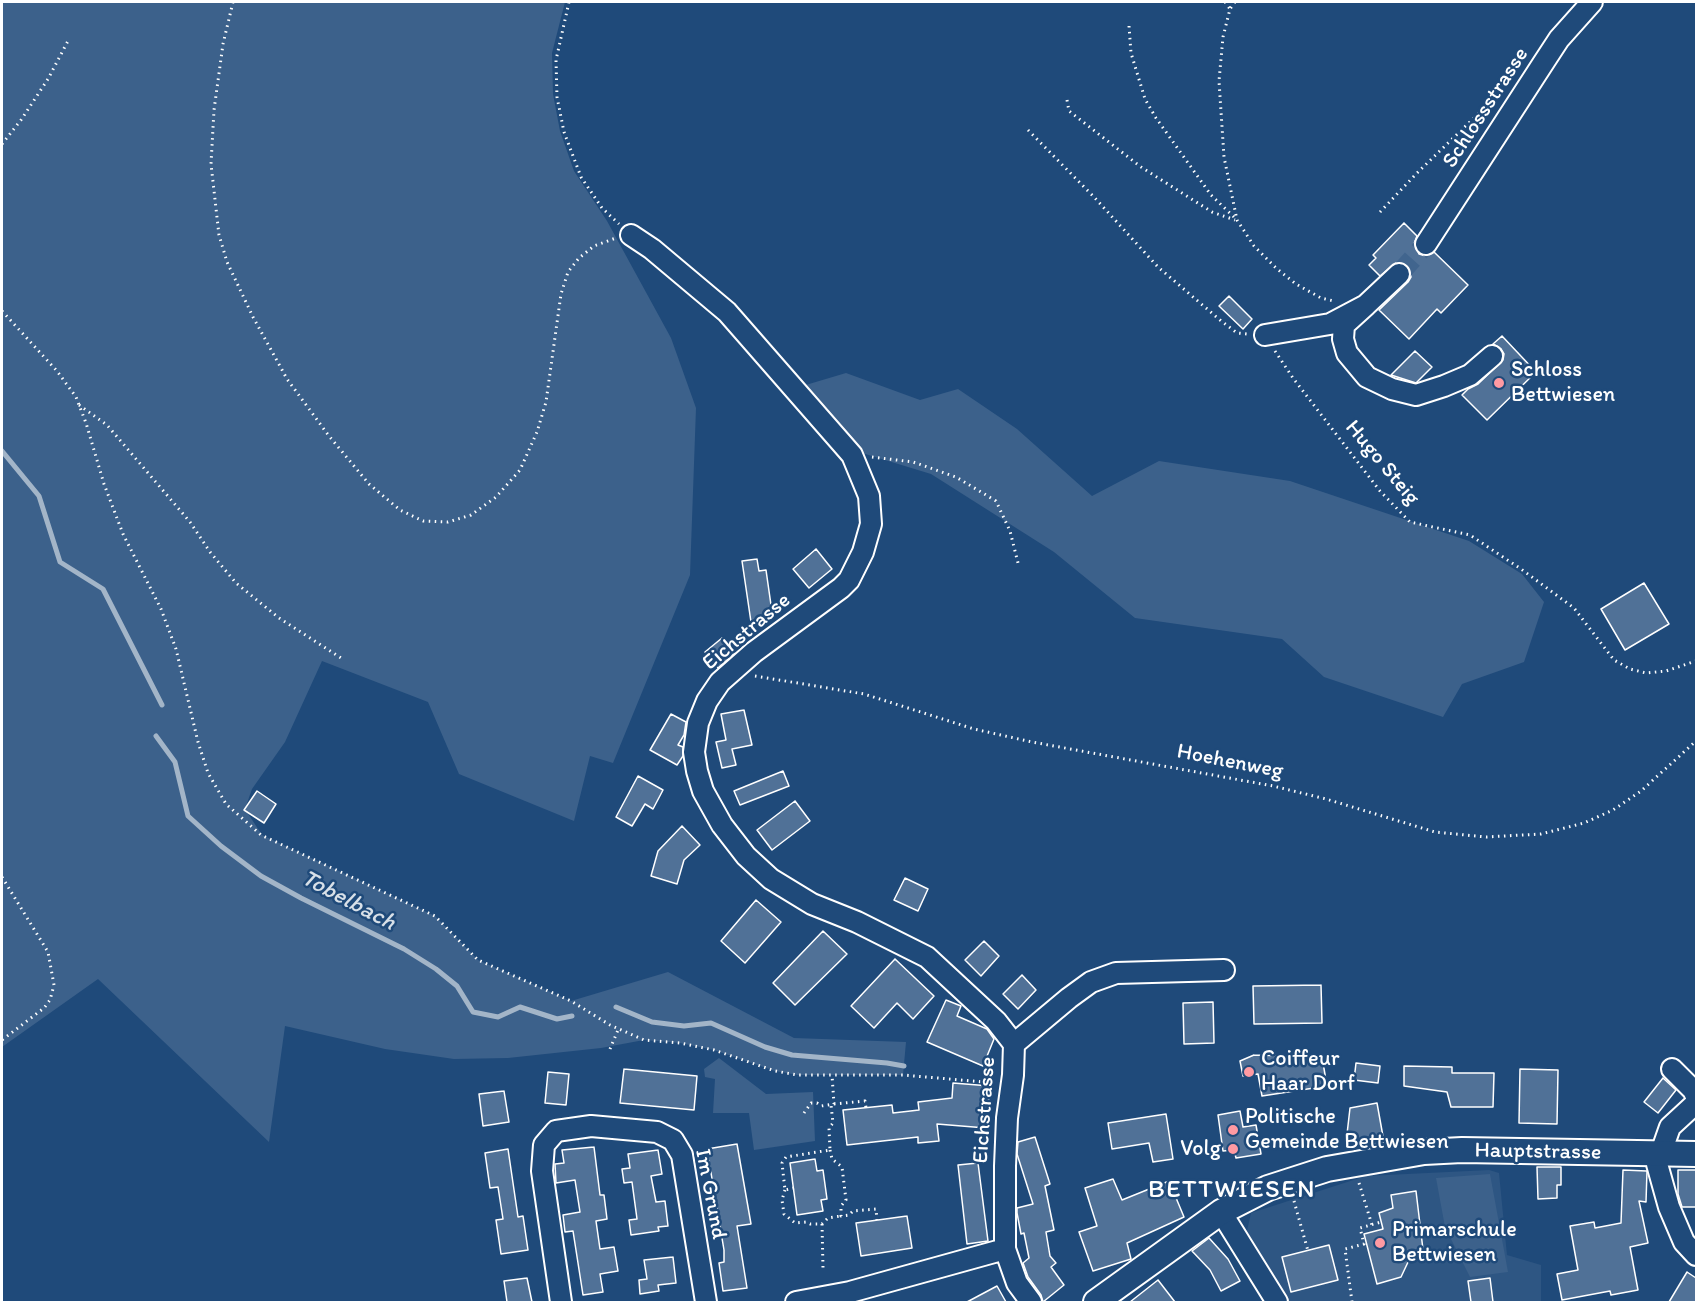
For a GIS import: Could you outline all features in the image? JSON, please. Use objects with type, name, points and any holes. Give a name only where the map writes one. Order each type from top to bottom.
[{"type":"main road","name":"Hauptstrasse","points":[[1096,1302],[1221,1212],[1268,1188],[1307,1174],[1424,1152],[1462,1150],[1696,1154]]},
{"type":"street","name":"Schlossstrasse","points":[[1426,244],[1542,65],[1560,39],[1592,2]]},
{"type":"street","name":"Eichstrasse","points":[[631,235],[652,249],[727,312],[852,455],[869,496],[871,524],[863,552],[853,573],[841,588],[754,652],[720,682],[707,700],[698,723],[694,752],[703,791],[722,825],[746,856],[771,879],[812,904],[887,936],[927,957],[996,1021],[1014,1044],[1012,1085],[1007,1118],[1005,1249],[1017,1283],[1031,1302]]},
{"type":"street","points":[[1399,274],[1344,325],[1343,339],[1347,353],[1367,377],[1392,389],[1416,395],[1470,375],[1492,356]]},
{"type":"street","points":[[1264,335],[1330,324],[1366,305]]},
{"type":"street","points":[[1014,1044],[1091,982],[1116,972],[1224,970]]},
{"type":"street","points":[[1672,1069],[1688,1084],[1696,1096]]},
{"type":"street","points":[[1696,1103],[1670,1127],[1657,1164],[1669,1207],[1684,1242],[1696,1255]]},
{"type":"street","name":"Im Grund","points":[[561,1302],[542,1171],[544,1145],[556,1131],[591,1126],[657,1132],[673,1140],[682,1155],[706,1302]]},
{"type":"street","points":[[1221,1212],[1276,1302]]},
{"type":"street","points":[[796,1302],[850,1292],[1005,1249]]},
{"type":"path","points":[[233,2],[214,110],[211,164],[219,235],[227,262],[253,317],[287,379],[328,436],[369,484],[400,510],[423,521],[456,520],[471,515],[496,497],[520,470],[537,432],[546,402],[561,294],[568,272],[579,258],[594,246],[611,239],[631,235]]},
{"type":"path","points":[[569,2],[556,60],[557,97],[564,132],[581,177],[602,208],[631,235]]},
{"type":"path","points":[[1225,2],[1230,9]]},
{"type":"path","points":[[1235,2],[1230,9],[1223,37],[1219,81],[1224,157],[1237,220]]},
{"type":"path","points":[[1129,26],[1131,53],[1145,99],[1211,195],[1237,220],[1254,246],[1296,284],[1321,298],[1340,303],[1366,305]]},
{"type":"path","points":[[2,144],[48,79],[69,39]]},
{"type":"path","points":[[1380,212],[1505,88]]},
{"type":"path","points":[[1067,100],[1069,111],[1140,167],[1212,212],[1237,220]]},
{"type":"path","points":[[1028,130],[1158,267],[1195,300],[1237,333],[1264,335]]},
{"type":"path","points":[[2,311],[57,371],[76,397],[123,534],[161,609],[176,650],[198,742],[208,773],[226,804],[261,835],[435,916],[478,960],[571,1001],[618,1030],[644,1040],[680,1043],[714,1050],[775,1071],[798,1075],[903,1075],[1012,1085]]},
{"type":"path","name":"Hugo Steig","points":[[1264,335],[1293,378],[1380,491],[1410,522],[1470,535],[1521,569],[1574,608],[1614,660],[1630,669],[1646,673],[1666,671],[1696,662]]},
{"type":"path","points":[[79,405],[107,425],[190,522],[210,552],[236,583],[279,618],[341,658]]},
{"type":"path","points":[[852,455],[913,462],[956,477],[996,501],[1010,531],[1019,567]]},
{"type":"path","name":"Hoehenweg","points":[[732,672],[864,694],[986,731],[1032,742],[1273,786],[1326,799],[1435,832],[1486,837],[1541,834],[1584,823],[1613,810],[1641,791],[1696,741]]},
{"type":"path","points":[[2,876],[48,952],[54,985],[50,1000],[44,1008],[2,1040]]},
{"type":"path","points":[[610,1049],[618,1030]]},
{"type":"path","points":[[832,1075],[833,1123],[829,1128],[830,1150],[832,1159],[842,1167],[846,1200],[841,1206],[841,1216]]},
{"type":"path","points":[[804,1113],[811,1103],[821,1106],[865,1101],[866,1108]]},
{"type":"path","points":[[830,1150],[786,1157],[782,1163],[785,1190],[782,1200],[784,1214],[795,1223],[822,1224],[828,1218],[849,1215],[853,1211],[876,1209],[877,1220]]},
{"type":"path","points":[[1358,1180],[1372,1225]]},
{"type":"path","points":[[785,1190],[794,1188]]},
{"type":"path","points":[[1292,1193],[1308,1251]]},
{"type":"path","points":[[1352,1302],[1345,1249],[1364,1244],[1360,1228],[1381,1222]]},
{"type":"path","points":[[822,1224],[823,1268]]},
{"type":"shaded area","points":[[2,2],[565,2],[552,53],[553,94],[560,131],[574,171],[607,221],[671,338],[696,408],[690,575],[613,763],[590,756],[574,821],[459,774],[428,702],[322,661],[285,742],[252,789],[245,809],[262,835],[435,916],[478,960],[571,1001],[668,972],[794,1038],[906,1042],[903,1075],[798,1075],[775,1071],[714,1050],[680,1043],[644,1040],[601,1048],[508,1058],[454,1059],[385,1049],[285,1026],[269,1142],[98,979],[2,1047]]},
{"type":"shaded area","points":[[846,373],[920,400],[958,389],[1017,429],[1092,496],[1159,461],[1290,481],[1469,541],[1522,574],[1544,602],[1524,662],[1462,684],[1443,717],[1324,677],[1282,639],[1135,618],[1054,552],[931,474],[849,449],[799,387]]},
{"type":"shaded area","points":[[719,1058],[766,1094],[813,1092],[815,1141],[754,1150],[749,1113],[713,1113],[715,1079],[705,1077],[704,1069]]},
{"type":"shaded area","name":"Primarschule Bettwiesen","points":[[1489,1170],[1499,1173],[1507,1255],[1541,1265],[1541,1302],[1289,1302],[1247,1231],[1251,1213],[1366,1176]]},
{"type":"shaded area","points":[[1490,1174],[1508,1272],[1470,1277],[1445,1227],[1436,1178]]},
{"type":"building","points":[[1404,223],[1417,236],[1414,244],[1419,254],[1426,256],[1434,252],[1468,285],[1441,313],[1437,309],[1409,339],[1379,310],[1408,282],[1411,277],[1408,266],[1402,262],[1396,263],[1380,276],[1369,265],[1376,258],[1373,255]]},
{"type":"building","points":[[1229,296],[1252,319],[1243,329],[1219,306]]},
{"type":"building","name":"Schloss Bettwiesen","points":[[1502,336],[1536,372],[1487,420],[1462,395],[1478,384],[1503,360],[1504,354],[1501,349],[1493,344]]},
{"type":"building","points":[[1415,351],[1432,367],[1416,383],[1391,375]]},
{"type":"building","points":[[816,549],[832,569],[809,588],[793,569]]},
{"type":"building","points":[[757,559],[759,571],[766,570],[773,619],[751,622],[742,561]]},
{"type":"building","points":[[1644,583],[1669,624],[1625,650],[1601,609]]},
{"type":"building","points":[[722,638],[735,653],[718,668],[705,652]]},
{"type":"building","points":[[744,710],[752,745],[732,749],[736,765],[722,768],[716,742],[726,740],[721,714]]},
{"type":"building","points":[[671,714],[686,722],[684,735],[678,745],[683,747],[683,756],[677,765],[650,750]]},
{"type":"building","points":[[783,771],[789,786],[740,805],[734,791]]},
{"type":"building","points":[[638,776],[663,790],[653,809],[645,804],[632,826],[616,817]]},
{"type":"building","points":[[257,791],[276,804],[264,823],[244,810]]},
{"type":"building","points":[[795,801],[810,821],[772,850],[757,830]]},
{"type":"building","points":[[682,826],[700,845],[684,860],[677,884],[651,876],[658,851]]},
{"type":"building","points":[[905,878],[928,889],[918,911],[894,900]]},
{"type":"building","points":[[756,900],[781,922],[745,963],[721,941]]},
{"type":"building","points":[[823,931],[847,954],[795,1005],[773,983]]},
{"type":"building","points":[[984,941],[999,956],[981,976],[965,960]]},
{"type":"building","points":[[895,959],[934,996],[913,1019],[897,1003],[874,1028],[851,1006]]},
{"type":"building","points":[[1022,975],[1036,990],[1018,1009],[1003,994]]},
{"type":"building","points":[[1321,985],[1322,1023],[1254,1024],[1253,986]]},
{"type":"building","points":[[946,1000],[961,1006],[957,1016],[987,1029],[994,1039],[983,1066],[927,1042]]},
{"type":"building","points":[[1213,1002],[1214,1043],[1184,1044],[1183,1003]]},
{"type":"building","points":[[1254,1055],[1322,1057],[1327,1086],[1262,1096],[1258,1074],[1243,1076],[1240,1061]]},
{"type":"building","points":[[1356,1063],[1380,1066],[1378,1083],[1354,1080]]},
{"type":"building","points":[[1404,1066],[1452,1067],[1452,1073],[1494,1073],[1493,1107],[1451,1107],[1447,1092],[1404,1086]]},
{"type":"building","points":[[624,1069],[697,1076],[694,1110],[620,1103]]},
{"type":"building","points":[[1520,1069],[1558,1070],[1557,1124],[1519,1123]]},
{"type":"building","points":[[548,1072],[569,1074],[566,1105],[545,1103]]},
{"type":"building","points":[[1663,1078],[1676,1090],[1658,1113],[1644,1102]]},
{"type":"building","points":[[953,1083],[990,1086],[986,1128],[937,1124],[939,1141],[918,1143],[918,1137],[847,1145],[843,1110],[892,1105],[893,1113],[919,1110],[918,1102],[952,1098]]},
{"type":"building","points":[[504,1091],[509,1122],[483,1126],[479,1094]]},
{"type":"building","points":[[1377,1103],[1384,1142],[1352,1147],[1352,1142],[1346,1143],[1350,1108]]},
{"type":"building","points":[[1240,1111],[1243,1127],[1256,1125],[1261,1154],[1236,1158],[1234,1150],[1223,1151],[1218,1115]]},
{"type":"building","points":[[1166,1114],[1173,1159],[1153,1162],[1149,1143],[1112,1149],[1108,1123]]},
{"type":"building","points":[[1035,1137],[1050,1184],[1045,1186],[1054,1230],[1046,1232],[1050,1256],[1056,1263],[1051,1267],[1064,1285],[1043,1302],[1041,1295],[1028,1277],[1023,1263],[1029,1258],[1017,1213],[1017,1208],[1033,1204],[1017,1154],[1018,1142]]},
{"type":"building","points":[[737,1144],[751,1224],[737,1226],[747,1288],[723,1291],[719,1263],[724,1262],[724,1250],[707,1149]]},
{"type":"building","points":[[594,1147],[600,1195],[604,1195],[607,1219],[596,1221],[600,1249],[614,1247],[618,1271],[600,1274],[603,1292],[583,1295],[573,1231],[565,1232],[563,1215],[580,1212],[575,1180],[556,1183],[555,1164],[564,1163],[562,1150]]},
{"type":"building","points":[[508,1149],[518,1217],[523,1216],[528,1250],[501,1254],[496,1220],[503,1219],[498,1187],[490,1188],[485,1153]]},
{"type":"building","points":[[658,1150],[662,1174],[651,1176],[656,1202],[665,1201],[668,1226],[658,1227],[659,1231],[631,1235],[629,1220],[637,1219],[632,1182],[624,1183],[622,1169],[630,1168],[628,1154]]},
{"type":"building","points":[[815,1159],[817,1171],[823,1170],[827,1199],[821,1200],[823,1211],[797,1215],[790,1163]]},
{"type":"building","points":[[978,1163],[988,1241],[967,1244],[958,1165]]},
{"type":"building","points":[[1537,1167],[1561,1167],[1561,1185],[1557,1185],[1557,1198],[1538,1199]]},
{"type":"building","points":[[1623,1170],[1647,1171],[1646,1202],[1639,1201],[1648,1243],[1630,1247],[1638,1290],[1611,1295],[1610,1291],[1562,1300],[1557,1274],[1578,1270],[1570,1226],[1594,1222],[1595,1228],[1621,1223]]},
{"type":"building","points":[[1678,1170],[1696,1170],[1696,1207],[1682,1207],[1678,1194]]},
{"type":"building","points":[[1113,1179],[1122,1200],[1169,1181],[1184,1217],[1127,1243],[1131,1259],[1093,1271],[1079,1232],[1097,1226],[1085,1188]]},
{"type":"building","points":[[1416,1191],[1424,1258],[1409,1260],[1401,1277],[1377,1284],[1364,1234],[1383,1229],[1379,1213],[1393,1208],[1391,1195]]},
{"type":"building","points":[[907,1216],[912,1248],[861,1256],[856,1223]]},
{"type":"building","points":[[1209,1238],[1228,1259],[1240,1281],[1221,1291],[1210,1270],[1192,1251]]},
{"type":"building","points":[[1329,1245],[1338,1280],[1291,1292],[1282,1257]]},
{"type":"building","points":[[673,1257],[676,1283],[658,1285],[659,1291],[640,1294],[639,1280],[647,1279],[644,1260]]},
{"type":"building","points":[[1687,1272],[1696,1278],[1696,1302],[1669,1302]]},
{"type":"building","points":[[527,1278],[532,1302],[507,1302],[504,1281]]},
{"type":"building","points":[[1490,1278],[1493,1302],[1471,1302],[1468,1281]]},
{"type":"building","points":[[1158,1280],[1175,1302],[1130,1302]]},
{"type":"building","points":[[997,1286],[1006,1302],[967,1302]]},
{"type":"waterway","name":"Tobelbach","points":[[2,451],[39,496],[60,562],[103,589],[162,705]]},
{"type":"waterway","name":"Tobelbach","points":[[156,736],[175,762],[188,816],[221,846],[261,876],[404,949],[436,969],[457,986],[473,1012],[498,1017],[520,1007],[557,1019],[572,1016]]},
{"type":"waterway","name":"Tobelbach","points":[[616,1007],[652,1022],[684,1026],[711,1023],[765,1047],[792,1055],[904,1066]]},
{"type":"tunnel","points":[[1399,274],[1426,244]]},
{"type":"place","name":"Schloss Bettwiesen","points":[[1499,383]]},
{"type":"place","name":"Coiffeur Haar Dorf","points":[[1249,1072]]},
{"type":"place","name":"Politische Gemeinde Bettwiesen","points":[[1233,1130]]},
{"type":"place","name":"Volg","points":[[1233,1149]]},
{"type":"place","name":"Primarschule Bettwiesen","points":[[1380,1243]]},
{"type":"district","name":"BETTWIESEN","points":[[1232,1190]]}]
